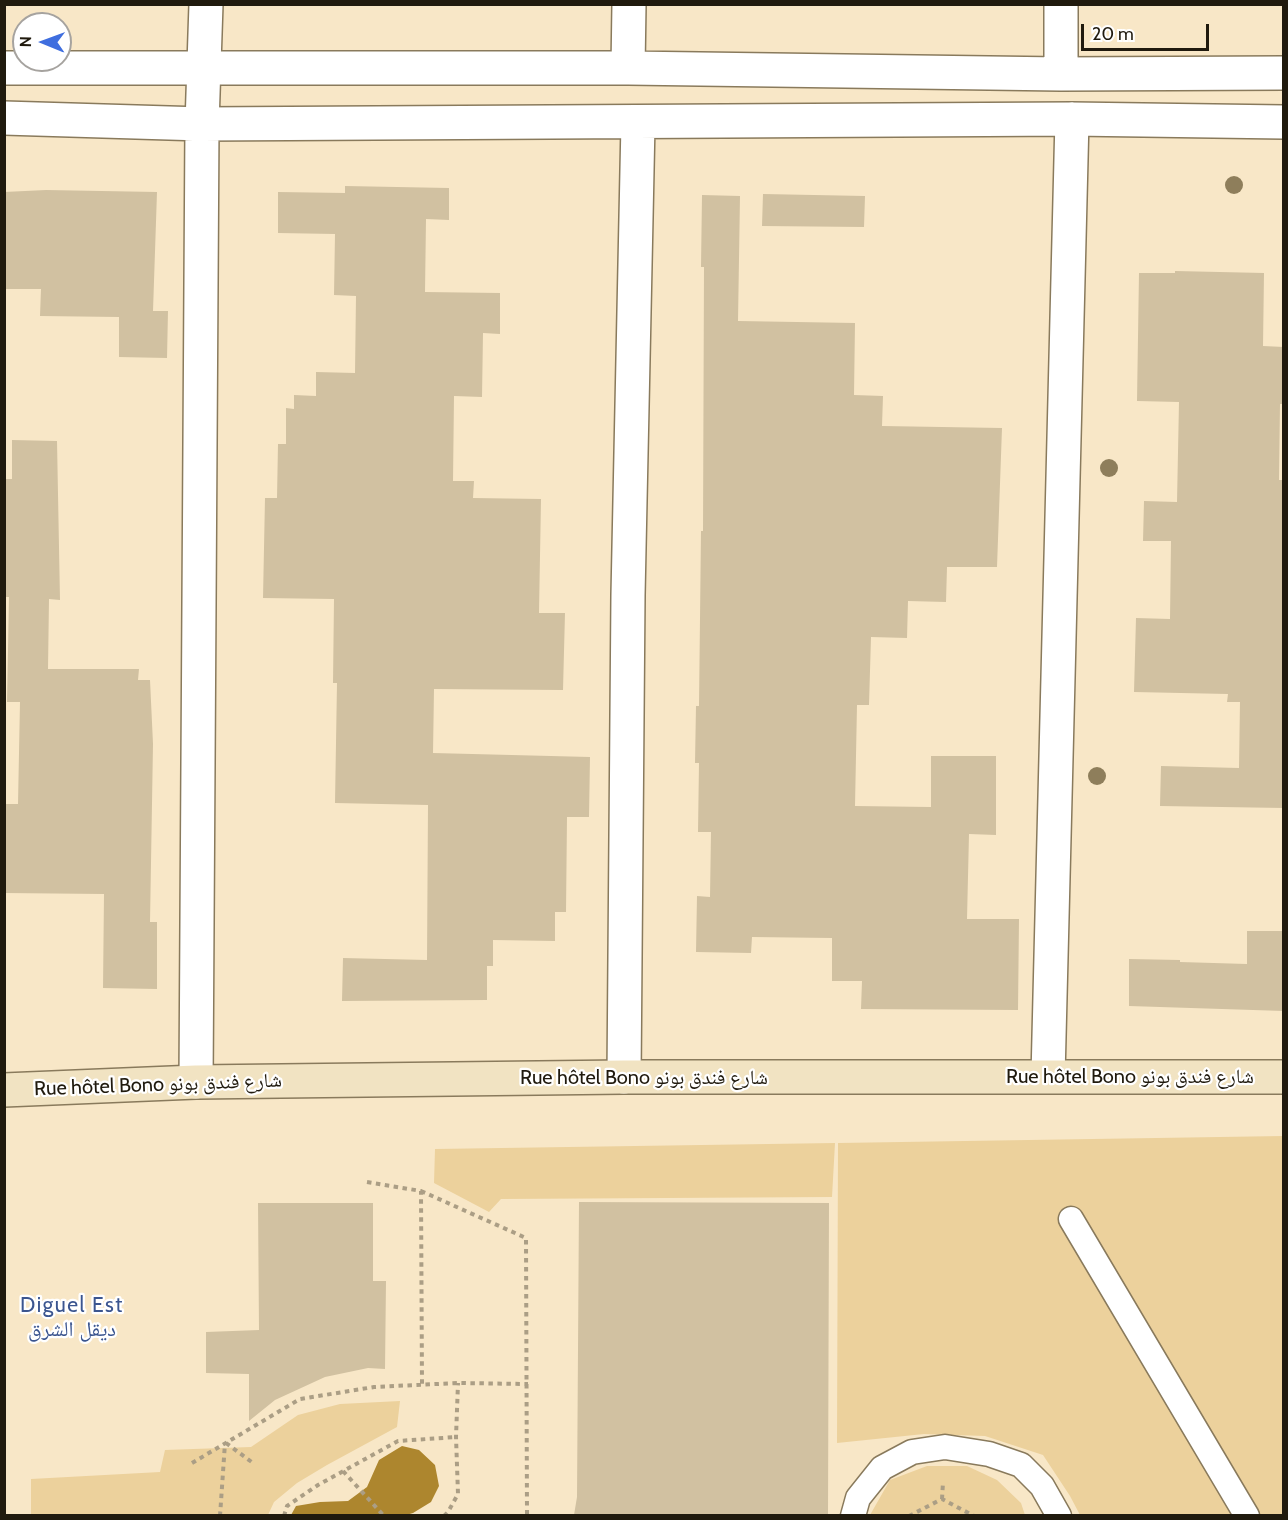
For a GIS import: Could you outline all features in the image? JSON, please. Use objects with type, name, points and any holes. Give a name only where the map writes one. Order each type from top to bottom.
[{"type":"street","points":[[196,1082],[202,123],[206,4]]},
{"type":"street","points":[[628,68],[629,4]]},
{"type":"street","points":[[1061,4],[1061,74]]},
{"type":"street","points":[[4,68],[628,68],[1061,74],[1284,73]]},
{"type":"street","points":[[4,118],[202,123],[638,123],[1072,119],[1284,122]]},
{"type":"street","points":[[1048,1076],[1072,119]]},
{"type":"street","points":[[624,1077],[629,583],[638,123]]},
{"type":"street","name":"Rue hôtel Bono شارع فندق بونو","points":[[4,1090],[196,1082],[624,1077],[1284,1077]]},
{"type":"lane","points":[[1071,1219],[1247,1515]]},
{"type":"lane","points":[[854,1515],[858,1498],[882,1468],[912,1452],[945,1447],[989,1454],[1021,1465],[1042,1486],[1059,1515]]},
{"type":"path","points":[[367,1182],[421,1191],[526,1238],[527,1515]]},
{"type":"path","points":[[421,1191],[422,1385]]},
{"type":"path","points":[[192,1463],[300,1399],[374,1387],[458,1383],[528,1384]]},
{"type":"path","points":[[444,1515],[458,1494],[456,1437],[458,1383]]},
{"type":"path","points":[[284,1515],[287,1506],[318,1485],[398,1441],[456,1437]]},
{"type":"path","points":[[225,1442],[253,1463]]},
{"type":"path","points":[[220,1515],[225,1442]]},
{"type":"path","points":[[344,1471],[384,1515]]},
{"type":"path","points":[[909,1515],[942,1499],[974,1515]]},
{"type":"shaded area","points":[[1283,1136],[1283,1515],[1080,1515],[1043,1455],[985,1436],[924,1434],[837,1443],[838,1143]]},
{"type":"shaded area","points":[[835,1143],[832,1197],[501,1199],[489,1212],[434,1183],[435,1149]]},
{"type":"shaded area","points":[[400,1401],[397,1427],[297,1483],[274,1502],[268,1515],[31,1515],[31,1479],[160,1472],[165,1450],[251,1447],[298,1415],[340,1404]]},
{"type":"shaded area","points":[[402,1446],[419,1450],[435,1465],[439,1486],[431,1502],[403,1516],[291,1515],[296,1506],[348,1501],[367,1487],[379,1460]]},
{"type":"shaded area","points":[[927,1466],[967,1466],[997,1480],[1021,1503],[1025,1515],[870,1515],[890,1480]]},
{"type":"building","points":[[345,186],[449,188],[449,220],[426,219],[425,292],[500,293],[500,334],[483,333],[482,397],[454,396],[453,481],[474,481],[473,498],[541,499],[539,613],[565,613],[563,690],[434,689],[433,753],[590,757],[589,817],[567,817],[566,912],[555,912],[555,941],[493,940],[493,966],[487,966],[487,1000],[342,1001],[343,958],[427,960],[428,805],[335,803],[337,683],[333,683],[334,599],[263,598],[265,498],[277,498],[278,444],[286,444],[286,408],[294,409],[294,395],[316,396],[316,372],[355,373],[356,296],[334,295],[335,234],[278,233],[278,192],[345,193]]},
{"type":"building","points":[[46,190],[157,192],[153,311],[168,311],[167,358],[119,357],[119,317],[40,316],[41,289],[4,289],[4,192]]},
{"type":"building","points":[[763,194],[865,196],[864,227],[762,226]]},
{"type":"building","points":[[702,195],[740,196],[738,321],[855,323],[854,395],[883,396],[882,426],[1002,428],[997,567],[947,567],[946,602],[908,601],[907,638],[871,637],[869,705],[857,705],[855,806],[931,807],[931,756],[996,756],[996,835],[969,834],[967,919],[1019,919],[1018,1010],[861,1009],[862,981],[832,981],[832,938],[752,937],[751,953],[696,952],[697,896],[710,897],[711,832],[698,832],[699,763],[695,763],[696,706],[699,706],[701,531],[703,531]]},
{"type":"building","points":[[1175,271],[1264,273],[1263,346],[1284,347],[1284,404],[1280,404],[1279,480],[1284,480],[1284,808],[1160,806],[1161,766],[1239,768],[1240,702],[1227,702],[1228,694],[1134,692],[1136,618],[1170,619],[1171,541],[1143,541],[1144,501],[1177,502],[1179,402],[1137,401],[1139,273],[1175,273]]},
{"type":"building","points":[[12,440],[57,441],[60,600],[49,599],[48,669],[139,669],[138,680],[150,680],[153,744],[150,922],[157,922],[157,989],[103,988],[104,894],[4,893],[4,804],[18,804],[20,702],[7,702],[9,597],[4,597],[4,479],[12,479]]},
{"type":"building","points":[[1247,931],[1283,931],[1284,1011],[1129,1006],[1129,959],[1247,964]]},
{"type":"building","points":[[579,1202],[829,1203],[828,1515],[574,1515],[577,1497]]},
{"type":"building","points":[[258,1203],[373,1203],[373,1281],[386,1281],[385,1369],[368,1368],[325,1377],[275,1400],[249,1421],[249,1374],[206,1373],[206,1332],[259,1330]]},
{"type":"district","name":"Diguel Est ديقل الشرق","points":[[72,1318]]}]
